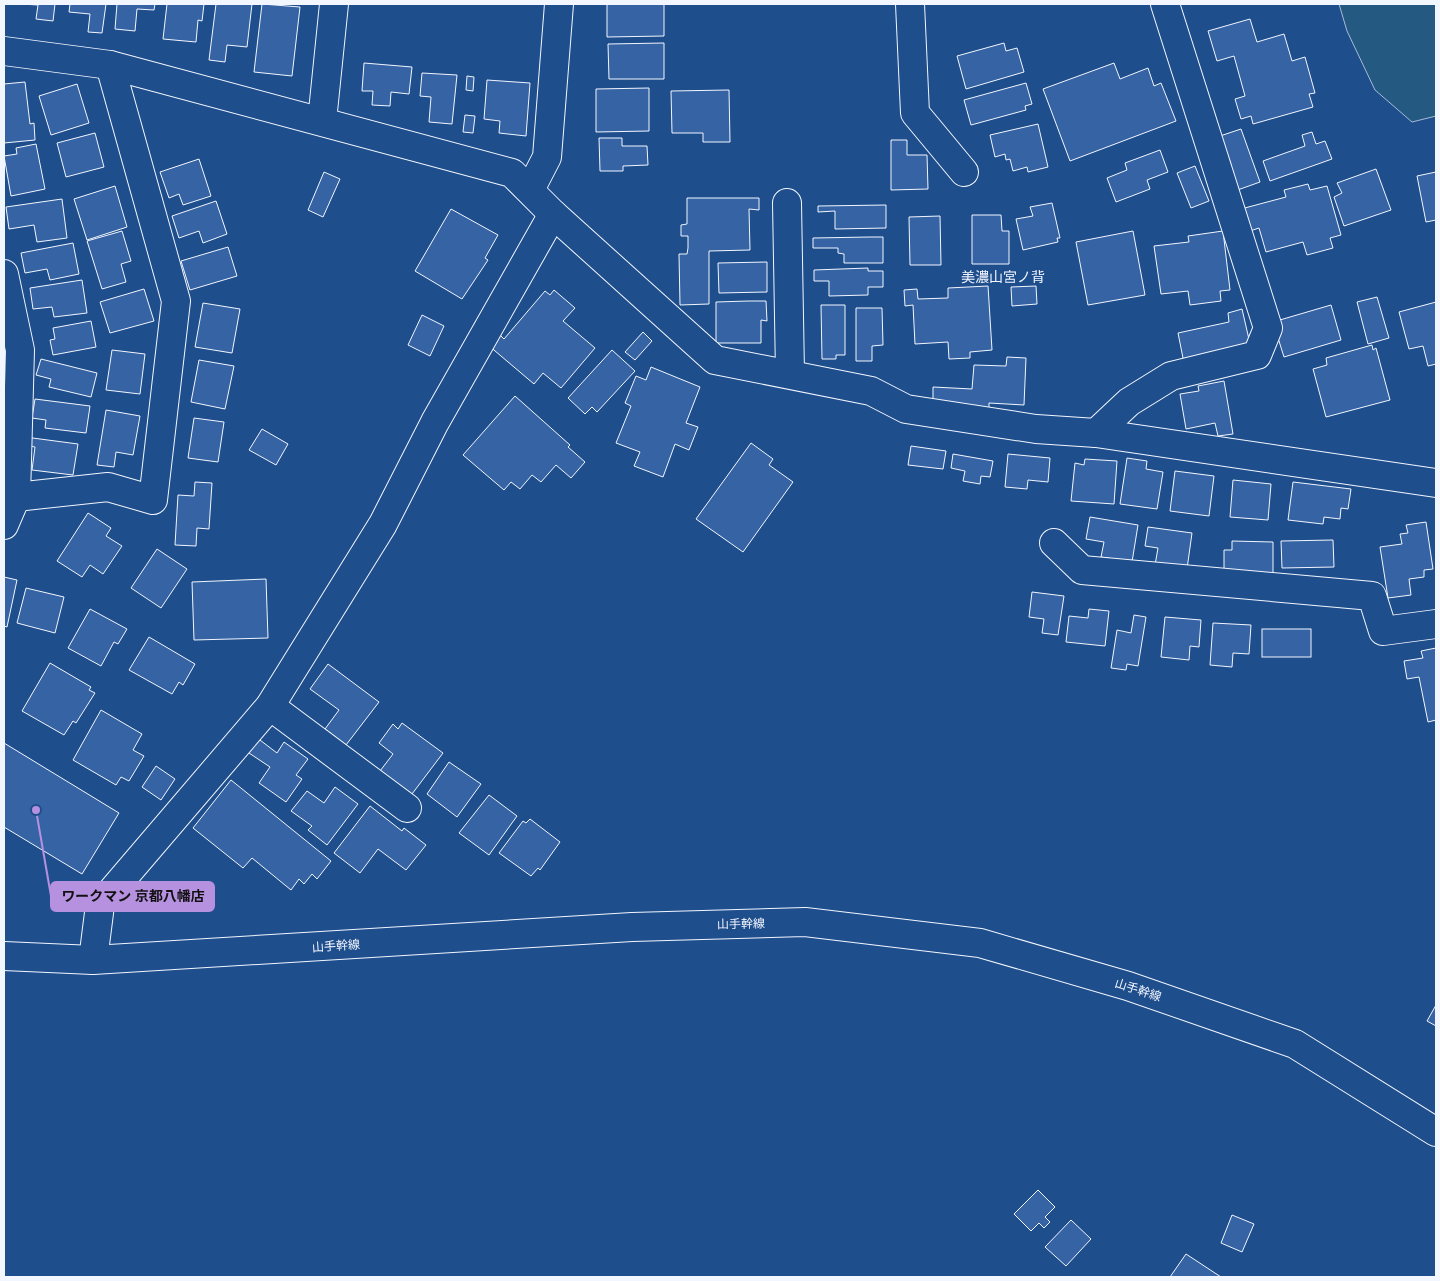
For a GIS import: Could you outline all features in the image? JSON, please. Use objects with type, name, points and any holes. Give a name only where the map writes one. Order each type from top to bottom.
[{"type":"street","points":[[322,121],[334,4]]},
{"type":"street","points":[[530,190],[547,157],[559,4]]},
{"type":"street","points":[[910,4],[915,113],[964,172]]},
{"type":"street","points":[[1096,433],[1129,402],[1171,376],[1257,355],[1268,328],[1165,4]]},
{"type":"street","points":[[4,51],[110,65],[512,173],[553,214],[715,360],[790,373],[870,391],[906,409],[1036,429],[1096,433],[1436,483]]},
{"type":"street","points":[[16,496],[108,487],[153,500],[176,301],[110,65]]},
{"type":"street","points":[[787,203],[790,373]]},
{"type":"street","points":[[93,960],[100,905],[270,706],[383,524],[435,422],[553,214]]},
{"type":"street","points":[[4,274],[20,350],[16,496],[4,524]]},
{"type":"street","points":[[1054,542],[1082,570],[1372,596],[1383,631],[1436,624]]},
{"type":"street","points":[[270,706],[407,808]]},
{"type":"street","name":"山手幹線","points":[[4,956],[93,960],[632,927],[805,922],[980,943],[1128,986],[1295,1044],[1436,1132]]},
{"type":"shaded area","points":[[1339,4],[1436,4],[1436,116],[1412,122],[1375,90],[1347,31]]},
{"type":"building","points":[[22,4],[55,4],[53,21],[36,19],[38,5]]},
{"type":"building","points":[[70,4],[106,4],[102,33],[88,32],[90,14],[69,12]]},
{"type":"building","points":[[117,4],[155,4],[154,10],[137,9],[135,31],[115,29]]},
{"type":"building","points":[[167,4],[204,4],[202,21],[198,20],[196,42],[163,39]]},
{"type":"building","points":[[216,4],[252,4],[247,47],[227,45],[225,62],[209,60]]},
{"type":"building","points":[[262,4],[300,7],[292,76],[254,72]]},
{"type":"building","points":[[607,4],[664,4],[664,36],[607,37]]},
{"type":"building","points":[[1250,19],[1257,42],[1284,34],[1292,61],[1305,57],[1315,93],[1309,94],[1313,107],[1253,124],[1251,116],[1241,119],[1235,99],[1245,96],[1234,56],[1217,61],[1208,31]]},
{"type":"building","points":[[664,43],[664,79],[609,79],[608,44]]},
{"type":"building","points":[[1004,43],[1006,51],[1017,48],[1024,72],[966,89],[957,56]]},
{"type":"building","points":[[364,63],[412,67],[409,94],[391,92],[390,106],[372,105],[373,91],[362,91]]},
{"type":"building","points":[[1114,63],[1120,79],[1148,68],[1154,86],[1161,83],[1176,121],[1070,161],[1043,89]]},
{"type":"building","points":[[422,73],[457,75],[452,124],[429,122],[431,97],[420,96]]},
{"type":"building","points":[[467,76],[474,77],[473,91],[466,90]]},
{"type":"building","points":[[487,80],[530,83],[526,136],[499,133],[500,121],[484,119]]},
{"type":"building","points":[[25,82],[30,124],[34,123],[35,140],[4,143],[4,84]]},
{"type":"building","points":[[1026,83],[1032,104],[1025,106],[1026,110],[971,125],[964,100]]},
{"type":"building","points":[[77,84],[89,123],[51,135],[39,96]]},
{"type":"building","points":[[649,88],[649,131],[596,132],[596,89]]},
{"type":"building","points":[[729,90],[730,142],[703,142],[703,133],[672,133],[671,91]]},
{"type":"building","points":[[465,115],[475,116],[473,133],[463,132]]},
{"type":"building","points":[[1038,124],[1048,167],[1028,172],[1027,167],[1013,171],[1010,159],[1006,160],[1005,154],[995,157],[990,135]]},
{"type":"building","points":[[1241,129],[1260,182],[1232,192],[1222,167],[1231,164],[1220,136]]},
{"type":"building","points":[[1312,132],[1316,144],[1325,141],[1332,159],[1270,181],[1263,161],[1305,146],[1302,135]]},
{"type":"building","points":[[95,133],[104,167],[66,177],[57,143]]},
{"type":"building","points":[[599,138],[622,138],[622,146],[647,146],[648,165],[623,166],[623,171],[600,171]]},
{"type":"building","points":[[891,140],[907,140],[907,155],[927,155],[928,189],[891,190]]},
{"type":"building","points":[[36,144],[45,189],[11,196],[4,156],[17,154],[16,148]]},
{"type":"building","points":[[1160,150],[1168,172],[1147,180],[1150,189],[1116,202],[1107,178],[1127,170],[1125,163]]},
{"type":"building","points":[[199,159],[211,196],[183,205],[179,194],[169,198],[160,172]]},
{"type":"building","points":[[1195,166],[1209,201],[1191,208],[1177,173]]},
{"type":"building","points":[[1376,169],[1391,210],[1344,226],[1334,197],[1342,193],[1337,183]]},
{"type":"building","points":[[324,172],[340,179],[323,217],[308,210]]},
{"type":"building","points":[[1436,172],[1436,220],[1426,222],[1417,176]]},
{"type":"building","points":[[1308,184],[1310,190],[1327,186],[1341,235],[1330,238],[1333,248],[1307,255],[1303,242],[1266,252],[1259,228],[1247,232],[1241,209],[1286,197],[1284,190]]},
{"type":"building","points":[[115,186],[127,227],[87,240],[74,199]]},
{"type":"building","points":[[687,198],[759,198],[759,210],[749,209],[750,250],[709,251],[709,304],[680,305],[679,254],[687,254],[688,248],[688,236],[681,236],[681,225],[687,224]]},
{"type":"building","points":[[62,199],[67,238],[37,242],[34,225],[9,229],[6,207]]},
{"type":"building","points":[[216,201],[227,234],[203,243],[199,231],[179,238],[172,216]]},
{"type":"building","points":[[1052,203],[1060,238],[1057,238],[1058,242],[1023,250],[1016,219],[1033,216],[1030,207]]},
{"type":"building","points":[[886,205],[886,228],[835,229],[835,211],[818,212],[818,206]]},
{"type":"building","points":[[451,209],[498,235],[485,258],[488,260],[462,299],[415,271]]},
{"type":"building","points":[[972,215],[1001,215],[1002,231],[1009,231],[1009,264],[972,264]]},
{"type":"building","points":[[940,216],[941,265],[910,265],[909,217]]},
{"type":"building","points":[[122,231],[131,261],[121,264],[126,282],[102,289],[87,241]]},
{"type":"building","points":[[1133,231],[1145,295],[1088,305],[1076,242]]},
{"type":"building","points":[[1223,231],[1230,290],[1220,291],[1221,301],[1190,305],[1188,291],[1161,294],[1154,246],[1189,242],[1188,236]]},
{"type":"building","points":[[883,237],[883,263],[844,263],[844,254],[838,253],[838,248],[813,248],[813,238]]},
{"type":"building","points":[[73,243],[79,274],[50,280],[47,269],[25,273],[21,253]]},
{"type":"building","points":[[228,247],[237,276],[190,290],[181,261]]},
{"type":"building","points":[[767,262],[767,292],[719,293],[718,263]]},
{"type":"building","points":[[868,268],[868,271],[883,271],[883,287],[868,287],[868,295],[829,296],[829,281],[814,281],[814,270]]},
{"type":"building","points":[[82,280],[87,313],[54,317],[52,307],[33,309],[30,288]]},
{"type":"building","points":[[988,286],[992,350],[970,352],[970,358],[949,359],[948,342],[915,344],[913,305],[905,306],[904,290],[917,289],[918,299],[948,298],[948,288]]},
{"type":"building","points":[[1036,286],[1037,304],[1012,306],[1011,287]]},
{"type":"building","points":[[144,289],[154,321],[110,333],[100,302]]},
{"type":"building","points":[[554,290],[575,308],[563,321],[595,348],[561,388],[543,373],[534,384],[488,345],[499,334],[504,339],[545,291],[550,295]]},
{"type":"building","points":[[1377,297],[1389,338],[1368,344],[1357,302]]},
{"type":"building","points":[[766,301],[767,321],[761,320],[761,343],[716,343],[716,302]]},
{"type":"building","points":[[1436,302],[1436,364],[1428,366],[1423,346],[1409,349],[1399,312]]},
{"type":"building","points":[[203,303],[240,309],[232,353],[195,347]]},
{"type":"building","points":[[821,305],[845,305],[845,355],[836,355],[836,359],[822,359]]},
{"type":"building","points":[[1331,305],[1341,340],[1284,357],[1273,322]]},
{"type":"building","points":[[856,308],[882,308],[883,345],[872,346],[872,361],[856,361]]},
{"type":"building","points":[[1242,309],[1251,348],[1184,363],[1178,333],[1229,322],[1228,313]]},
{"type":"building","points":[[422,315],[444,326],[430,356],[408,345]]},
{"type":"building","points":[[91,321],[96,347],[53,355],[50,340],[55,339],[53,328]]},
{"type":"building","points":[[643,332],[652,341],[635,360],[625,352]]},
{"type":"building","points":[[1372,345],[1373,350],[1376,348],[1390,400],[1326,417],[1313,369],[1327,365],[1326,358]]},
{"type":"building","points":[[112,350],[145,354],[140,394],[106,390]]},
{"type":"building","points":[[612,350],[635,371],[597,412],[592,407],[585,414],[568,398]]},
{"type":"building","points":[[1007,357],[1026,358],[1024,405],[989,403],[989,409],[933,406],[933,387],[972,389],[974,365],[1006,366]]},
{"type":"building","points":[[41,359],[97,373],[91,397],[49,387],[51,379],[36,375]]},
{"type":"building","points":[[199,360],[234,366],[225,409],[191,402]]},
{"type":"building","points":[[651,367],[700,387],[686,423],[698,427],[689,450],[675,444],[663,477],[634,466],[640,452],[616,443],[631,406],[625,403],[636,376],[646,380]]},
{"type":"building","points":[[1224,381],[1233,434],[1218,436],[1215,423],[1186,429],[1180,394],[1199,391],[1198,386]]},
{"type":"building","points":[[515,396],[570,445],[568,447],[585,462],[571,478],[556,465],[541,482],[532,475],[520,489],[511,482],[504,490],[463,455]]},
{"type":"building","points":[[35,399],[90,406],[86,433],[45,428],[46,420],[32,418]]},
{"type":"building","points":[[106,410],[140,416],[133,455],[116,452],[114,467],[97,465]]},
{"type":"building","points":[[194,418],[224,422],[218,462],[188,458]]},
{"type":"building","points":[[262,429],[288,444],[276,465],[249,450]]},
{"type":"building","points":[[25,437],[78,444],[73,475],[32,470],[35,447],[24,445]]},
{"type":"building","points":[[751,443],[773,459],[769,465],[793,482],[743,552],[696,519]]},
{"type":"building","points":[[911,446],[946,451],[943,469],[908,465]]},
{"type":"building","points":[[953,454],[993,461],[990,477],[981,476],[980,484],[963,481],[965,471],[951,468]]},
{"type":"building","points":[[1008,454],[1050,458],[1048,482],[1028,480],[1027,489],[1005,487]]},
{"type":"building","points":[[1127,458],[1147,461],[1146,469],[1163,472],[1157,509],[1120,504]]},
{"type":"building","points":[[1085,459],[1117,461],[1114,504],[1071,501],[1075,463],[1084,465]]},
{"type":"building","points":[[1175,471],[1214,476],[1209,516],[1170,511]]},
{"type":"building","points":[[1233,480],[1271,484],[1268,520],[1230,517]]},
{"type":"building","points":[[195,482],[212,483],[209,529],[197,528],[196,546],[175,545],[178,495],[194,496]]},
{"type":"building","points":[[1293,482],[1351,489],[1348,509],[1341,508],[1340,519],[1324,517],[1323,524],[1288,520]]},
{"type":"building","points":[[88,513],[111,528],[106,536],[122,546],[103,574],[90,565],[82,577],[57,561]]},
{"type":"building","points":[[1090,517],[1138,525],[1132,562],[1101,557],[1104,542],[1086,539]]},
{"type":"building","points":[[1426,522],[1433,569],[1424,570],[1424,577],[1409,579],[1411,595],[1388,598],[1380,547],[1402,544],[1400,534],[1408,533],[1406,525]]},
{"type":"building","points":[[1148,527],[1192,533],[1187,569],[1155,565],[1158,548],[1145,546]]},
{"type":"building","points":[[1333,540],[1334,567],[1282,568],[1281,541]]},
{"type":"building","points":[[1232,541],[1273,542],[1273,576],[1224,576],[1224,550],[1232,550]]},
{"type":"building","points":[[157,549],[187,569],[161,608],[131,588]]},
{"type":"building","points":[[4,577],[17,580],[7,627],[4,626]]},
{"type":"building","points":[[266,579],[268,638],[194,640],[192,582]]},
{"type":"building","points":[[26,588],[64,597],[55,633],[17,623]]},
{"type":"building","points":[[1032,592],[1064,596],[1058,635],[1042,633],[1044,619],[1029,617]]},
{"type":"building","points":[[90,609],[127,629],[118,644],[114,642],[101,666],[68,648]]},
{"type":"building","points":[[1089,609],[1109,611],[1105,646],[1066,642],[1069,616],[1088,618]]},
{"type":"building","points":[[1134,615],[1146,617],[1138,666],[1127,664],[1126,670],[1111,668],[1117,630],[1131,633]]},
{"type":"building","points":[[1165,617],[1201,620],[1199,647],[1190,646],[1189,660],[1161,657]]},
{"type":"building","points":[[1213,623],[1251,625],[1249,654],[1233,653],[1232,667],[1210,665]]},
{"type":"building","points":[[1262,629],[1311,629],[1311,657],[1262,657]]},
{"type":"building","points":[[149,637],[195,664],[183,685],[179,682],[172,694],[129,670]]},
{"type":"building","points":[[1436,648],[1436,720],[1428,722],[1419,677],[1407,679],[1404,661],[1423,658],[1421,651]]},
{"type":"building","points":[[50,663],[91,687],[89,690],[95,693],[76,723],[73,721],[64,735],[22,711]]},
{"type":"building","points":[[328,664],[379,702],[346,745],[325,729],[339,710],[310,689]]},
{"type":"building","points":[[101,710],[142,734],[133,750],[144,756],[129,781],[121,777],[116,785],[73,760]]},
{"type":"building","points":[[402,723],[443,753],[412,794],[380,771],[393,754],[379,743],[393,724],[398,729]]},
{"type":"building","points":[[256,737],[277,753],[284,742],[308,759],[296,775],[302,779],[286,802],[259,783],[270,767],[246,751]]},
{"type":"building","points":[[4,743],[119,813],[82,874],[4,827]]},
{"type":"building","points":[[449,762],[481,784],[457,817],[427,794]]},
{"type":"building","points":[[156,766],[175,779],[161,800],[142,787]]},
{"type":"building","points":[[231,780],[331,861],[317,879],[312,874],[304,884],[299,879],[291,890],[252,858],[243,868],[193,828]]},
{"type":"building","points":[[335,787],[358,804],[327,845],[308,830],[312,826],[291,811],[307,791],[324,803]]},
{"type":"building","points":[[489,795],[517,816],[489,855],[459,833]]},
{"type":"building","points":[[370,806],[402,831],[404,828],[426,845],[406,870],[378,849],[360,873],[334,853]]},
{"type":"building","points":[[530,819],[560,842],[540,870],[538,868],[531,876],[499,853],[523,821],[526,823]]},
{"type":"building","points":[[1436,1005],[1436,1026],[1427,1021]]},
{"type":"building","points":[[1038,1190],[1055,1207],[1045,1217],[1050,1222],[1044,1228],[1039,1223],[1031,1231],[1014,1214]]},
{"type":"building","points":[[1232,1215],[1254,1224],[1242,1252],[1221,1243]]},
{"type":"building","points":[[1071,1220],[1091,1239],[1066,1266],[1045,1247]]},
{"type":"building","points":[[1186,1254],[1221,1277],[1170,1277]]},
{"type":"place","name":"ワークマン 京都八幡店","points":[[36,810]]},
{"type":"district","name":"美濃山宮ノ背","points":[[1003,277]]}]
